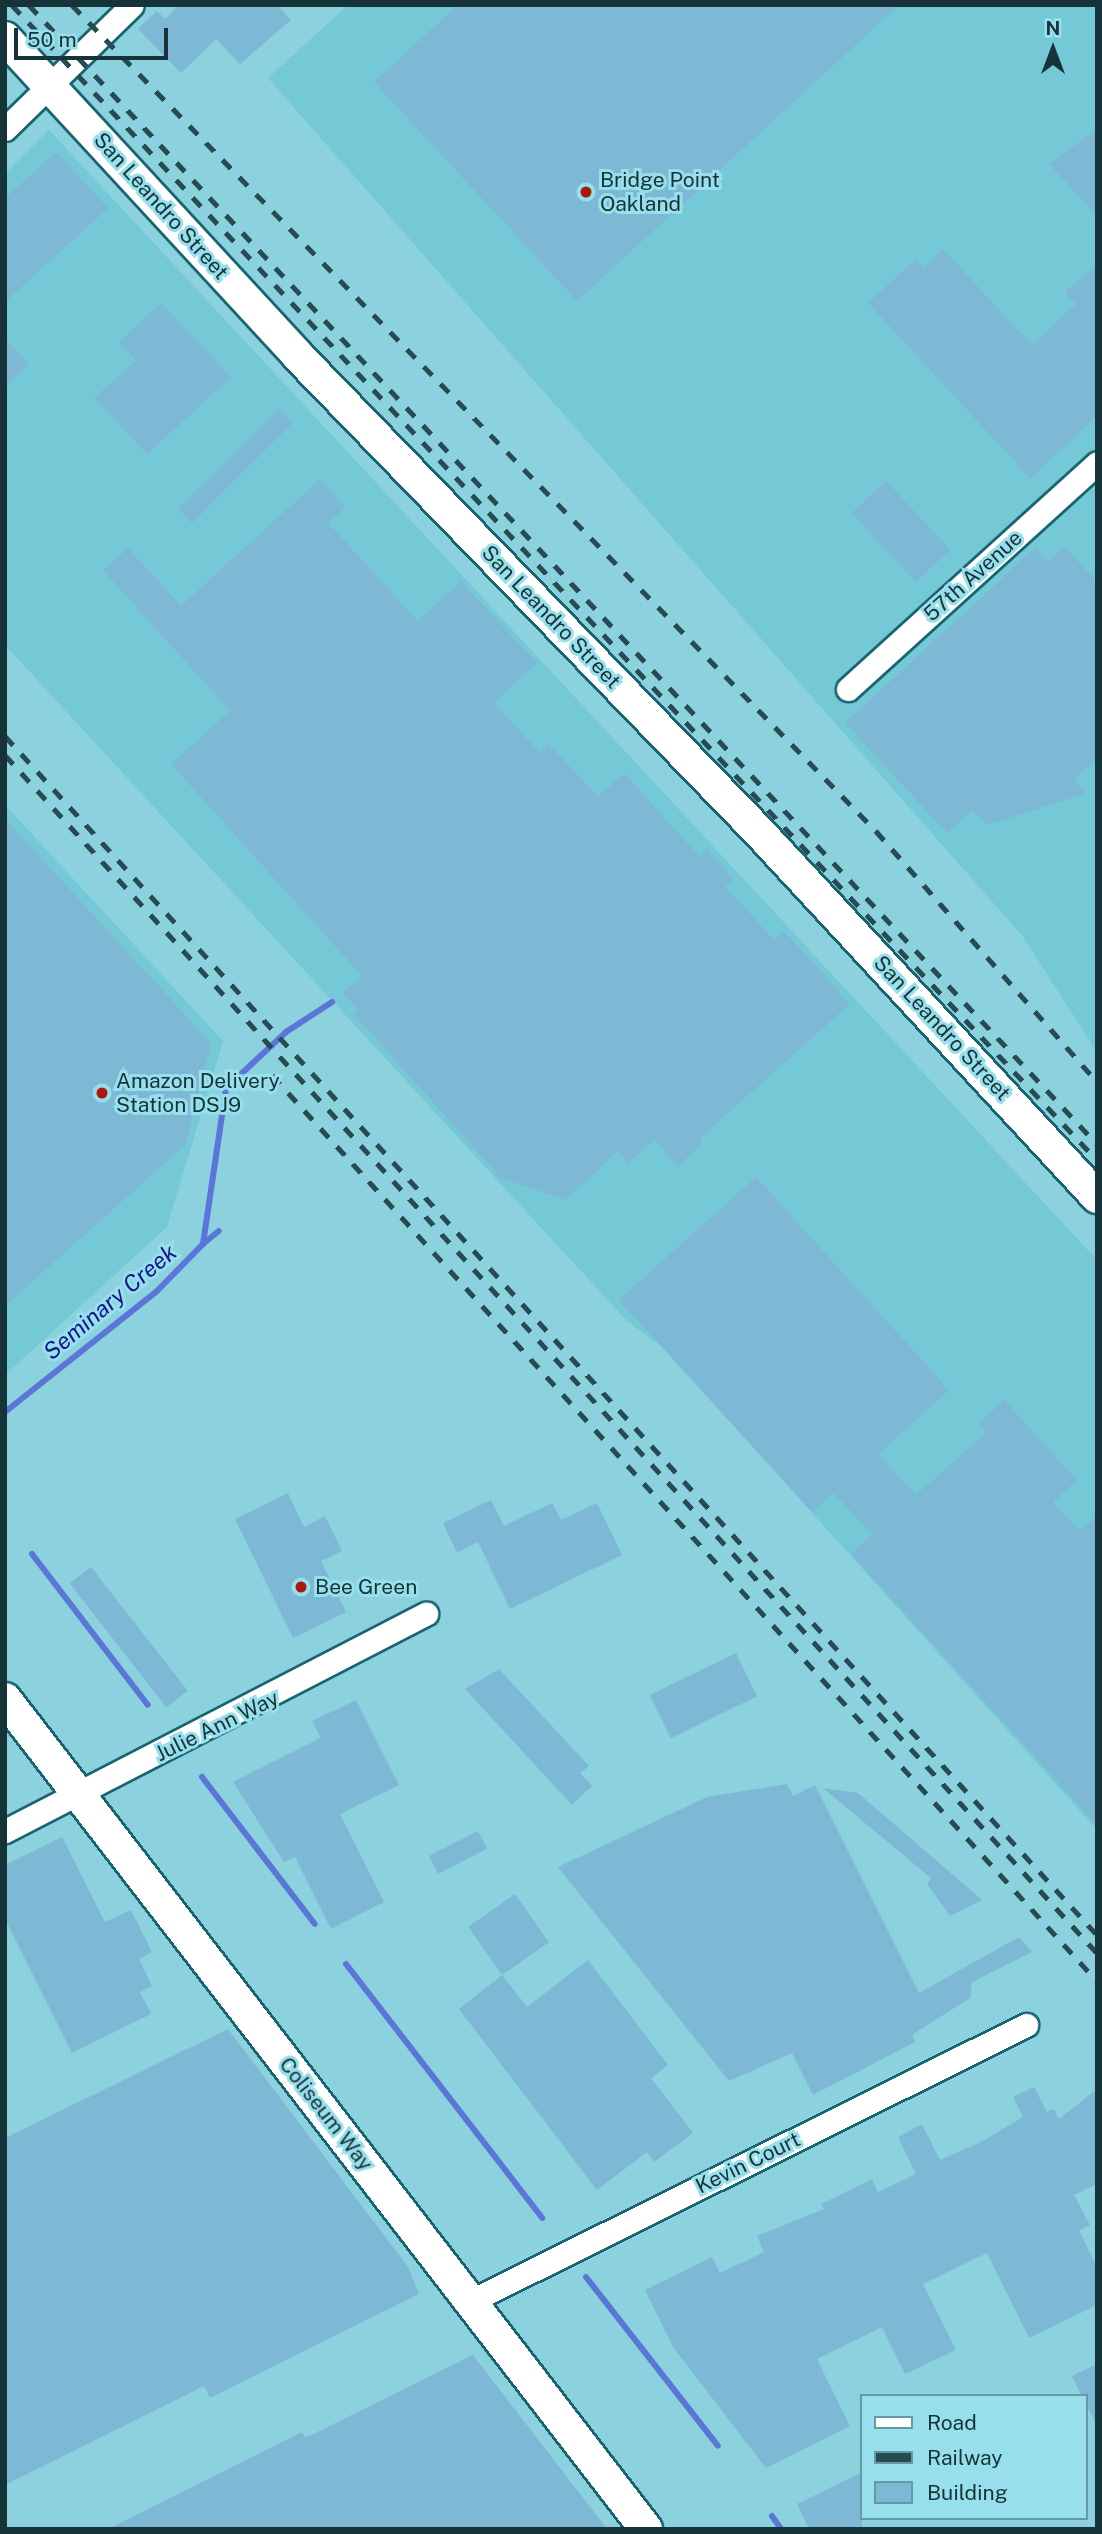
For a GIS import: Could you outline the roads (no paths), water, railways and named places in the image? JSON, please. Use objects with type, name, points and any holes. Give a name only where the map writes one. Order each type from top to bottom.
[{"type":"main road","name":"San Leandro Street","points":[[5,38],[298,356],[761,834],[1097,1197]]},
{"type":"main road","name":"Coliseum Way","points":[[5,1699],[646,2529]]},
{"type":"street","points":[[5,129],[132,5]]},
{"type":"street","name":"57th Avenue","points":[[848,689],[1097,463]]},
{"type":"street","name":"Julie Ann Way","points":[[5,1831],[426,1614]]},
{"type":"street","name":"Kevin Court","points":[[471,2301],[1026,2025]]},
{"type":"waterway","name":"Seminary Creek","points":[[5,1412],[156,1292],[203,1244],[226,1088],[286,1032],[332,1002]]},
{"type":"waterway","points":[[204,1243],[219,1231]]},
{"type":"waterway","points":[[32,1554],[148,1705]]},
{"type":"waterway","points":[[202,1777],[315,1924]]},
{"type":"waterway","points":[[346,1964],[542,2218]]},
{"type":"waterway","points":[[586,2277],[718,2446]]},
{"type":"waterway","points":[[772,2516],[781,2529]]},
{"type":"railway","points":[[12,5],[1097,1160]]},
{"type":"railway","points":[[29,5],[1097,1144]]},
{"type":"railway","points":[[72,5],[876,831],[1097,1082]]},
{"type":"railway","points":[[5,736],[1097,1935]]},
{"type":"railway","points":[[5,755],[1097,1953]]},
{"type":"railway","points":[[272,1075],[1097,1981]]},
{"type":"place","name":"Bridge Point Oakland","points":[[586,192]]},
{"type":"place","name":"Amazon Delivery Station DSJ9","points":[[102,1093]]},
{"type":"place","name":"Bee Green","points":[[301,1587]]}]
